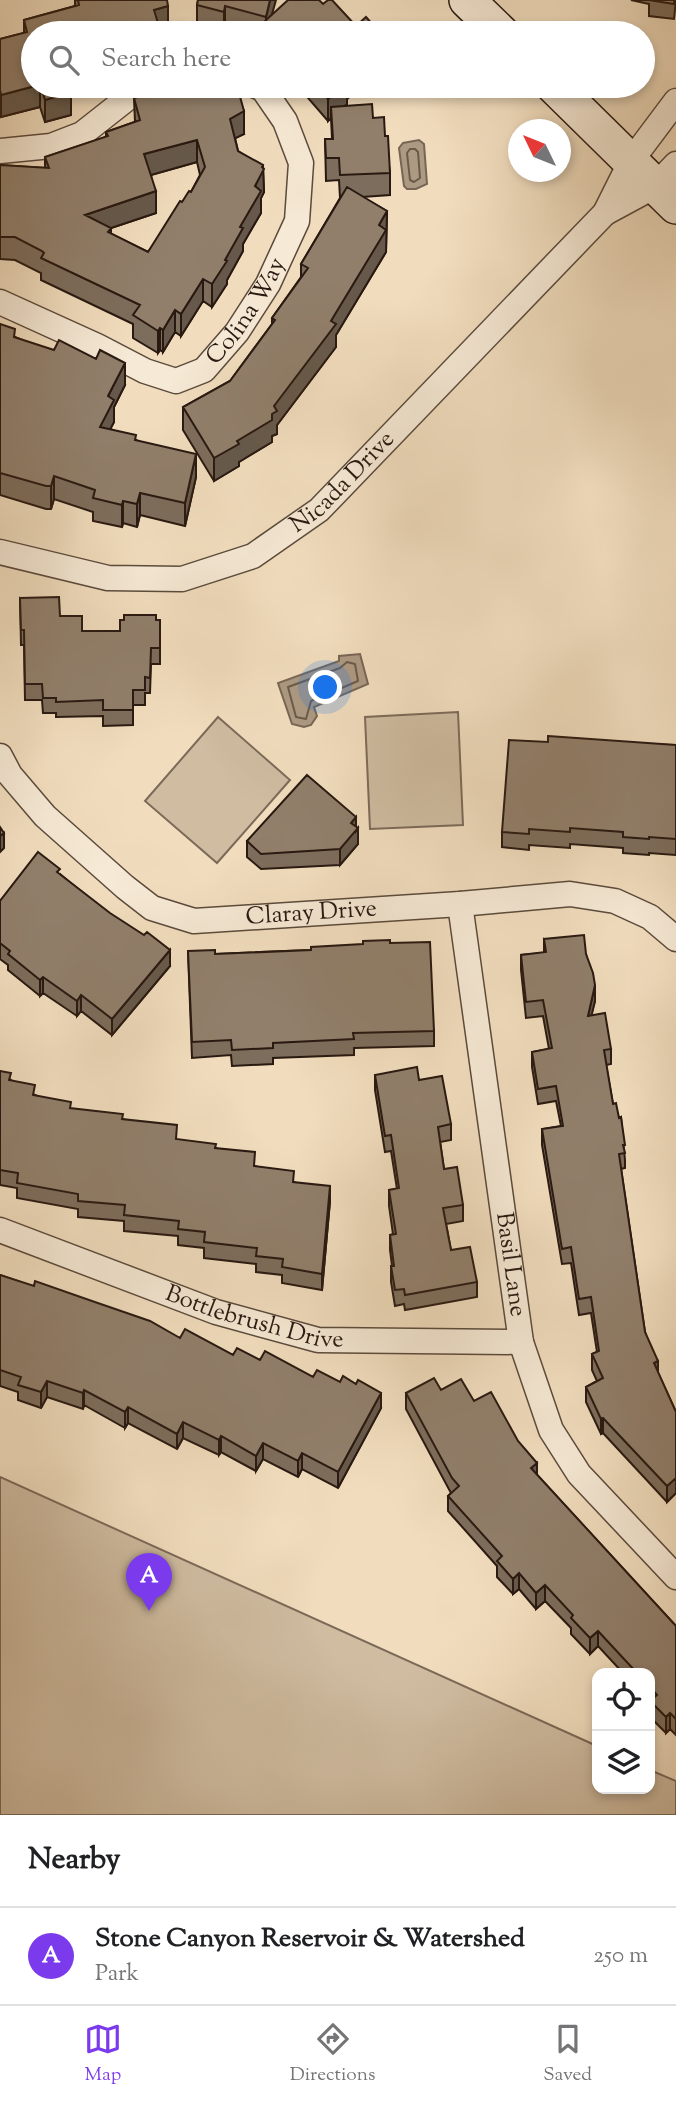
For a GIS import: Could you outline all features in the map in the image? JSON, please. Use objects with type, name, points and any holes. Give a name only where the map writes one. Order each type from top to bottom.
[{"type":"main road","points":[[467,0],[489,21]]},
{"type":"main road","points":[[566,98],[631,161],[669,185]]},
{"type":"street","points":[[0,151],[51,146],[82,134],[128,98]]},
{"type":"street","name":"Colina Way","points":[[0,302],[155,374],[176,381],[204,370],[237,332],[268,284],[297,221],[301,163],[285,121],[269,98]]},
{"type":"street","name":"Nicada Drive","points":[[0,552],[108,578],[182,579],[253,556],[319,510],[605,213],[631,161],[676,101]]},
{"type":"street","name":"Nicada Drive","points":[[605,213],[669,185]]},
{"type":"street","name":"Claray Drive","points":[[0,756],[10,775],[45,816],[125,887],[152,908],[194,921],[570,894],[615,901],[650,917],[676,939]]},
{"type":"street","name":"Basil Lane","points":[[460,904],[522,1342],[551,1430],[579,1474],[676,1577]]},
{"type":"street","name":"Bottlebrush Drive","points":[[0,1230],[216,1312],[318,1340],[522,1342]]},
{"type":"shaded area","points":[[458,712],[463,825],[370,829],[365,717]]},
{"type":"shaded area","points":[[218,717],[290,780],[217,863],[145,801]]},
{"type":"shaded area","points":[[0,1477],[592,1744],[592,1794],[655,1794],[655,1772],[676,1781],[676,1815],[0,1815]]},
{"type":"water","points":[[419,140],[424,144],[427,184],[416,189],[407,189],[404,186],[399,148],[403,143]]},
{"type":"water","points":[[360,654],[368,684],[314,707],[317,716],[311,725],[304,727],[292,724],[278,683],[339,661],[339,656]]},
{"type":"building","points":[[78,0],[167,0],[168,6],[154,10],[157,21],[24,21],[79,5]]},
{"type":"building","points":[[198,0],[270,0],[266,17],[225,6],[224,12],[197,5]]},
{"type":"building","points":[[288,0],[319,0],[323,4],[332,0],[351,21],[265,21]]},
{"type":"building","points":[[649,0],[674,0],[674,4]]},
{"type":"building","points":[[21,34],[21,90],[1,95],[0,90],[0,39]]},
{"type":"building","points":[[134,98],[240,98],[244,111],[230,119],[238,151],[263,165],[264,169],[255,186],[261,191],[240,227],[243,228],[225,260],[227,261],[212,284],[203,279],[181,314],[175,310],[163,330],[160,328],[158,331],[133,315],[140,305],[41,258],[44,253],[42,251],[15,237],[0,237],[0,165],[49,168],[45,157],[108,136],[106,132],[140,120]],"holes":[[[197,140],[205,167],[191,192],[180,201],[148,252],[108,232],[111,228],[85,215],[156,191],[144,154]]]},
{"type":"building","points":[[372,104],[373,118],[384,117],[390,173],[340,175],[339,158],[326,158],[325,139],[333,139],[331,107]]},
{"type":"building","points":[[347,187],[387,211],[379,225],[386,230],[331,321],[336,324],[274,406],[277,411],[272,414],[272,420],[214,458],[183,407],[230,381],[275,320],[272,318],[308,268],[301,264]]},
{"type":"building","points":[[0,324],[15,329],[14,337],[54,350],[59,340],[96,359],[100,350],[125,363],[108,396],[114,400],[100,427],[136,435],[135,440],[196,454],[185,503],[140,493],[137,504],[123,501],[122,505],[93,498],[95,490],[54,476],[51,486],[46,486],[0,473]]},
{"type":"building","points":[[59,597],[60,616],[82,616],[82,631],[120,631],[120,620],[124,620],[124,615],[156,615],[156,620],[160,620],[160,648],[151,648],[150,678],[145,677],[145,690],[133,690],[133,710],[103,710],[103,700],[56,702],[56,698],[43,698],[42,684],[25,684],[24,630],[21,630],[20,598]]},
{"type":"building","points":[[548,736],[676,745],[676,839],[623,837],[623,832],[570,828],[570,832],[529,829],[529,834],[502,832],[509,740],[548,742]]},
{"type":"building","points":[[307,775],[356,817],[351,823],[358,828],[340,849],[261,854],[247,841]]},
{"type":"building","points":[[38,852],[60,869],[57,872],[110,913],[144,935],[147,932],[170,950],[112,1019],[81,995],[77,1001],[43,977],[40,980],[8,954],[10,951],[0,943],[0,901]]},
{"type":"building","points":[[584,935],[586,954],[595,985],[588,1016],[605,1013],[611,1049],[604,1050],[613,1104],[616,1103],[619,1118],[621,1117],[625,1153],[619,1154],[645,1332],[658,1361],[654,1363],[676,1412],[676,1478],[667,1486],[603,1418],[601,1419],[586,1387],[603,1378],[592,1354],[599,1351],[591,1297],[579,1299],[571,1247],[562,1249],[542,1129],[563,1126],[556,1086],[538,1089],[532,1052],[552,1048],[543,1000],[526,1002],[521,955],[546,952],[544,939]]},
{"type":"building","points":[[390,940],[390,943],[430,942],[434,1031],[353,1033],[354,1039],[273,1043],[273,1048],[232,1050],[231,1040],[192,1042],[188,951],[215,950],[215,954],[311,950],[311,947]]},
{"type":"building","points":[[417,1067],[419,1080],[442,1076],[451,1124],[438,1127],[444,1169],[457,1167],[463,1205],[443,1208],[451,1250],[470,1247],[477,1282],[405,1295],[404,1289],[395,1290],[391,1266],[394,1266],[390,1235],[396,1234],[389,1190],[399,1188],[391,1135],[385,1136],[375,1075]]},
{"type":"building","points":[[0,1071],[11,1073],[9,1080],[35,1085],[33,1095],[71,1102],[70,1108],[123,1114],[122,1119],[177,1125],[176,1139],[216,1144],[215,1148],[255,1152],[254,1166],[294,1171],[293,1182],[330,1186],[322,1274],[282,1267],[283,1259],[256,1256],[257,1248],[204,1242],[205,1232],[178,1229],[179,1221],[124,1215],[125,1205],[78,1201],[78,1194],[17,1183],[18,1173],[0,1170]]},
{"type":"building","points":[[0,1275],[34,1286],[35,1281],[150,1321],[180,1338],[185,1329],[233,1355],[237,1348],[260,1360],[265,1351],[313,1377],[317,1370],[340,1382],[343,1376],[356,1384],[358,1380],[381,1393],[338,1472],[302,1453],[298,1461],[263,1443],[256,1456],[221,1436],[219,1440],[183,1422],[177,1434],[128,1407],[125,1412],[84,1390],[83,1393],[47,1381],[41,1392],[18,1385],[21,1377],[0,1370]]},
{"type":"building","points":[[434,1378],[441,1390],[461,1379],[474,1401],[491,1392],[518,1441],[537,1463],[531,1468],[676,1626],[676,1719],[670,1713],[666,1717],[655,1706],[655,1668],[632,1668],[598,1631],[590,1638],[545,1585],[536,1593],[519,1573],[513,1579],[497,1561],[502,1556],[448,1496],[459,1486],[452,1478],[406,1393]]},
{"type":"place","name":"Stone Canyon Reservoir & Watershed","points":[[149,1611]]}]
